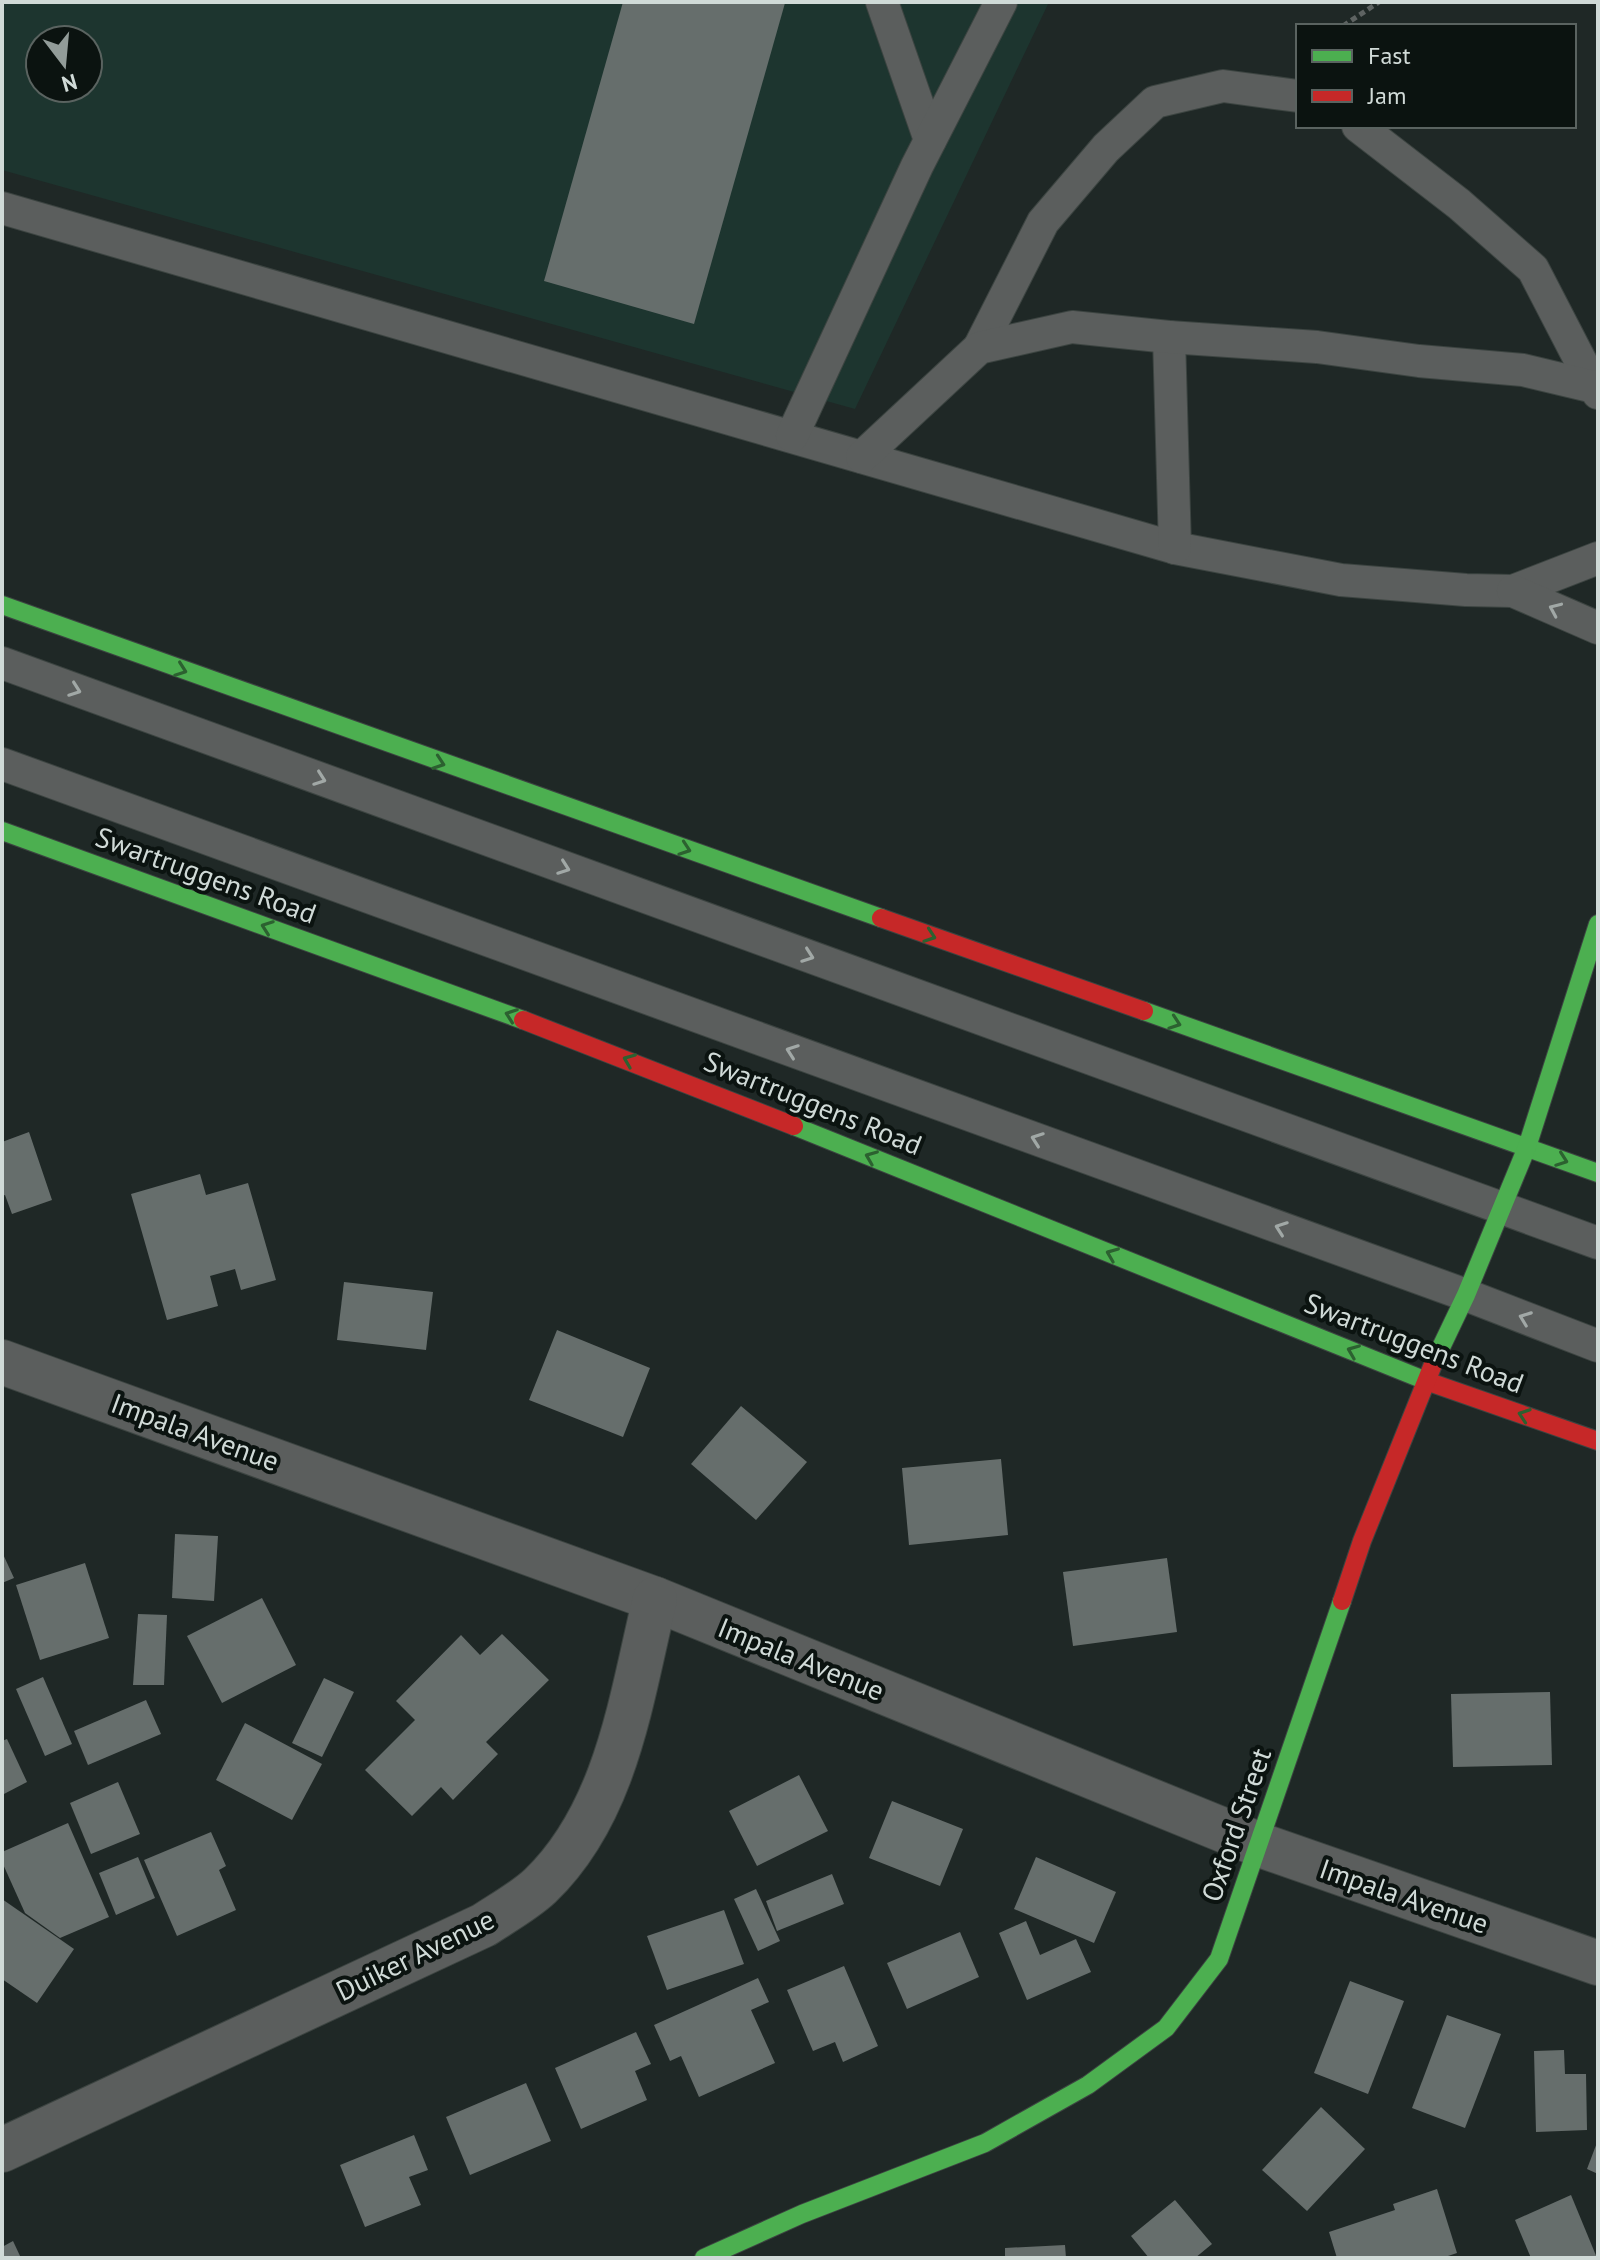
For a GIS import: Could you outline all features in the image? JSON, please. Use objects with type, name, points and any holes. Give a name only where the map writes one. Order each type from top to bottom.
[{"type":"main road","points":[[2,605],[1598,1173]]},
{"type":"main road","name":"Swartruggens Road","points":[[2,831],[585,1042],[1425,1380],[1598,1441]]},
{"type":"main road","name":"Oxford Street","points":[[704,2258],[802,2214],[985,2143],[1088,2085],[1166,2028],[1219,1959],[1362,1541],[1425,1380],[1466,1295],[1527,1147],[1598,924]]},
{"type":"street","name":"Impala Avenue","points":[[2,1362],[655,1599],[1260,1845],[1598,1963]]},
{"type":"street","name":"Duiker Avenue","points":[[2,2150],[484,1925],[539,1887],[581,1837],[613,1769],[655,1599]]},
{"type":"lane","points":[[882,2],[930,140]]},
{"type":"lane","points":[[792,436],[930,140],[1001,2]]},
{"type":"lane","points":[[862,457],[979,348],[1043,222],[1106,148],[1155,102],[1223,86],[1296,96]]},
{"type":"lane","points":[[1361,128],[1459,204],[1533,269],[1596,390]]},
{"type":"lane","points":[[2,208],[1175,548],[1341,580],[1513,591],[1598,628]]},
{"type":"lane","points":[[979,348],[1072,327],[1317,347],[1419,361],[1523,370],[1596,390]]},
{"type":"lane","points":[[1169,337],[1175,548]]},
{"type":"lane","points":[[1513,591],[1598,558]]},
{"type":"lane","points":[[2,663],[1598,1243]]},
{"type":"lane","points":[[2,764],[1466,1295],[1598,1346]]},
{"type":"path","points":[[1346,24],[1379,2]]},
{"type":"shaded area","points":[[2,2],[1049,2],[855,409],[2,170]]},
{"type":"building","points":[[623,2],[785,3],[694,324],[544,281]]},
{"type":"building","points":[[29,1132],[52,1200],[12,1214],[5,1195],[2,1196],[2,1142]]},
{"type":"building","points":[[200,1174],[206,1195],[248,1183],[276,1280],[241,1290],[235,1269],[210,1276],[218,1306],[167,1320],[131,1194]]},
{"type":"building","points":[[344,1282],[433,1292],[426,1350],[337,1340]]},
{"type":"building","points":[[557,1330],[650,1368],[623,1437],[529,1400]]},
{"type":"building","points":[[741,1406],[807,1462],[756,1520],[691,1464]]},
{"type":"building","points":[[1001,1459],[1008,1535],[909,1545],[902,1468]]},
{"type":"building","points":[[175,1534],[218,1536],[214,1601],[172,1598]]},
{"type":"building","points":[[2,1552],[14,1578],[2,1583]]},
{"type":"building","points":[[1167,1558],[1177,1632],[1073,1646],[1063,1572]]},
{"type":"building","points":[[85,1563],[109,1638],[40,1660],[16,1585]]},
{"type":"building","points":[[262,1598],[296,1665],[222,1703],[187,1636]]},
{"type":"building","points":[[138,1614],[167,1615],[164,1685],[133,1685]]},
{"type":"building","points":[[502,1634],[549,1680],[486,1742],[498,1754],[453,1800],[441,1787],[412,1816],[365,1770],[415,1720],[396,1701],[461,1635],[480,1655]]},
{"type":"building","points":[[43,1677],[72,1744],[45,1756],[16,1689]]},
{"type":"building","points":[[324,1678],[354,1692],[322,1757],[292,1743]]},
{"type":"building","points":[[1550,1692],[1552,1765],[1453,1767],[1451,1694]]},
{"type":"building","points":[[146,1700],[161,1734],[88,1765],[74,1731]]},
{"type":"building","points":[[245,1723],[322,1764],[292,1820],[216,1780]]},
{"type":"building","points":[[7,1739],[27,1782],[2,1795],[2,1741]]},
{"type":"building","points":[[799,1775],[828,1831],[757,1866],[729,1811]]},
{"type":"building","points":[[118,1782],[140,1834],[91,1854],[70,1803]]},
{"type":"building","points":[[892,1801],[963,1829],[940,1886],[869,1858]]},
{"type":"building","points":[[68,1823],[109,1917],[60,1938],[25,1913],[2,1862],[2,1852]]},
{"type":"building","points":[[211,1832],[226,1866],[219,1870],[236,1910],[177,1936],[144,1860]]},
{"type":"building","points":[[138,1857],[155,1898],[116,1915],[99,1873]]},
{"type":"building","points":[[1036,1857],[1116,1892],[1094,1943],[1014,1909]]},
{"type":"building","points":[[832,1874],[844,1904],[777,1931],[766,1901]]},
{"type":"building","points":[[756,1889],[780,1941],[758,1951],[734,1899]]},
{"type":"building","points":[[2,1899],[74,1949],[37,2003],[2,1979]]},
{"type":"building","points":[[724,1910],[744,1964],[667,1990],[647,1936]]},
{"type":"building","points":[[1026,1921],[1040,1955],[1076,1939],[1091,1972],[1027,2000],[999,1933]]},
{"type":"building","points":[[960,1932],[979,1977],[907,2009],[887,1963]]},
{"type":"building","points":[[844,1966],[878,2046],[843,2062],[835,2042],[813,2051],[787,1990]]},
{"type":"building","points":[[758,1978],[769,2002],[751,2010],[775,2063],[699,2097],[681,2056],[670,2061],[654,2025]]},
{"type":"building","points":[[1350,1981],[1404,2001],[1368,2094],[1314,2073]]},
{"type":"building","points":[[1447,2015],[1501,2034],[1465,2128],[1412,2108]]},
{"type":"building","points":[[636,2032],[651,2064],[635,2071],[647,2100],[581,2129],[555,2068]]},
{"type":"building","points":[[1564,2050],[1565,2074],[1586,2074],[1587,2130],[1536,2132],[1534,2051]]},
{"type":"building","points":[[526,2083],[551,2141],[470,2175],[446,2117]]},
{"type":"building","points":[[1321,2107],[1365,2149],[1307,2211],[1262,2170]]},
{"type":"building","points":[[414,2135],[428,2170],[409,2177],[421,2205],[365,2227],[340,2165]]},
{"type":"building","points":[[1598,2140],[1598,2174],[1587,2169]]},
{"type":"building","points":[[1437,2189],[1457,2253],[1442,2258],[1337,2258],[1329,2232],[1395,2210],[1393,2204]]},
{"type":"building","points":[[1571,2195],[1597,2258],[1531,2258],[1515,2220]]},
{"type":"building","points":[[1175,2200],[1212,2244],[1195,2258],[1149,2258],[1131,2236]]},
{"type":"building","points":[[13,2241],[21,2258],[2,2258],[2,2247]]},
{"type":"building","points":[[1065,2245],[1066,2258],[1005,2258],[1005,2248]]},
{"type":"traffic: fast","points":[[2,605],[881,918]]},
{"type":"traffic: fast","points":[[2,831],[523,1020]]},
{"type":"traffic: fast","points":[[1434,1362],[1466,1295],[1527,1147],[1598,924]]},
{"type":"traffic: fast","points":[[1144,1011],[1598,1173]]},
{"type":"traffic: fast","points":[[794,1126],[1429,1382]]},
{"type":"traffic: fast","points":[[704,2258],[802,2214],[985,2143],[1088,2085],[1166,2028],[1219,1959],[1342,1601]]},
{"type":"traffic: jam","points":[[881,918],[1144,1011]]},
{"type":"traffic: jam","points":[[523,1020],[794,1126]]},
{"type":"traffic: jam","points":[[1342,1601],[1362,1541],[1434,1362]]},
{"type":"traffic: jam","points":[[1429,1382],[1598,1441]]}]
